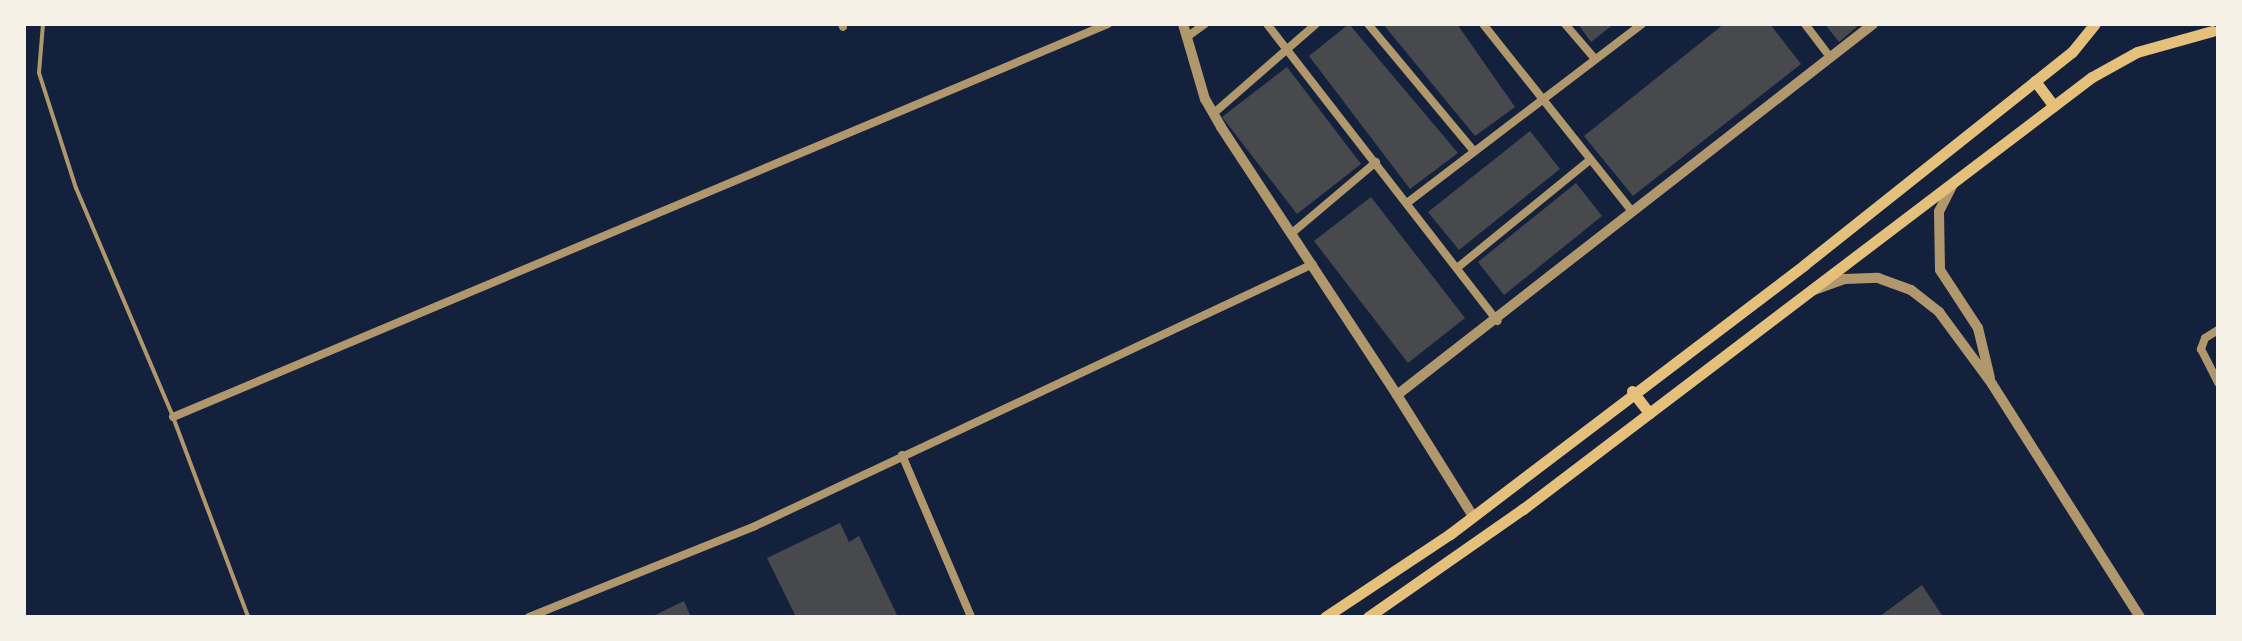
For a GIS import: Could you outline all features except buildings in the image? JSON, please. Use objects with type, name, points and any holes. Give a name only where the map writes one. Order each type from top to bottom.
[{"type":"main road","points":[[1325,617],[1473,516],[1632,391],[1804,265],[2035,81],[2095,24]]},
{"type":"main road","points":[[2199,24],[2215,33]]},
{"type":"main road","points":[[1368,617],[1649,413],[2054,106],[2137,52],[2215,33]]},
{"type":"main road","points":[[2035,81],[2054,106]]},
{"type":"main road","points":[[1632,391],[1649,413]]},
{"type":"street","points":[[173,417],[1108,24]]},
{"type":"street","points":[[1183,24],[1214,113],[1473,516]]},
{"type":"street","points":[[1187,37],[1205,24]]},
{"type":"street","points":[[1267,24],[1497,321]]},
{"type":"street","points":[[1214,113],[1316,24]]},
{"type":"street","points":[[1368,24],[1474,151]]},
{"type":"street","points":[[1483,24],[1630,209]]},
{"type":"street","points":[[1565,24],[1595,59]]},
{"type":"street","points":[[1407,203],[1642,24]]},
{"type":"street","points":[[1805,24],[1830,57]]},
{"type":"street","points":[[1397,395],[1497,321],[1630,209],[1873,24]]},
{"type":"street","points":[[1457,268],[1590,160]]},
{"type":"street","points":[[1292,233],[1376,162]]},
{"type":"street","points":[[1953,184],[1939,212],[1940,270],[1978,328],[1992,384]]},
{"type":"street","points":[[529,617],[755,526],[1313,264]]},
{"type":"street","points":[[1813,290],[1864,277],[1911,290],[1939,312],[1992,384],[2140,617]]},
{"type":"street","points":[[2218,330],[2205,338],[2201,349],[2218,383]]},
{"type":"street","points":[[902,455],[971,617]]},
{"type":"lane","points":[[43,24],[39,73],[76,188],[173,417],[248,617]]}]
